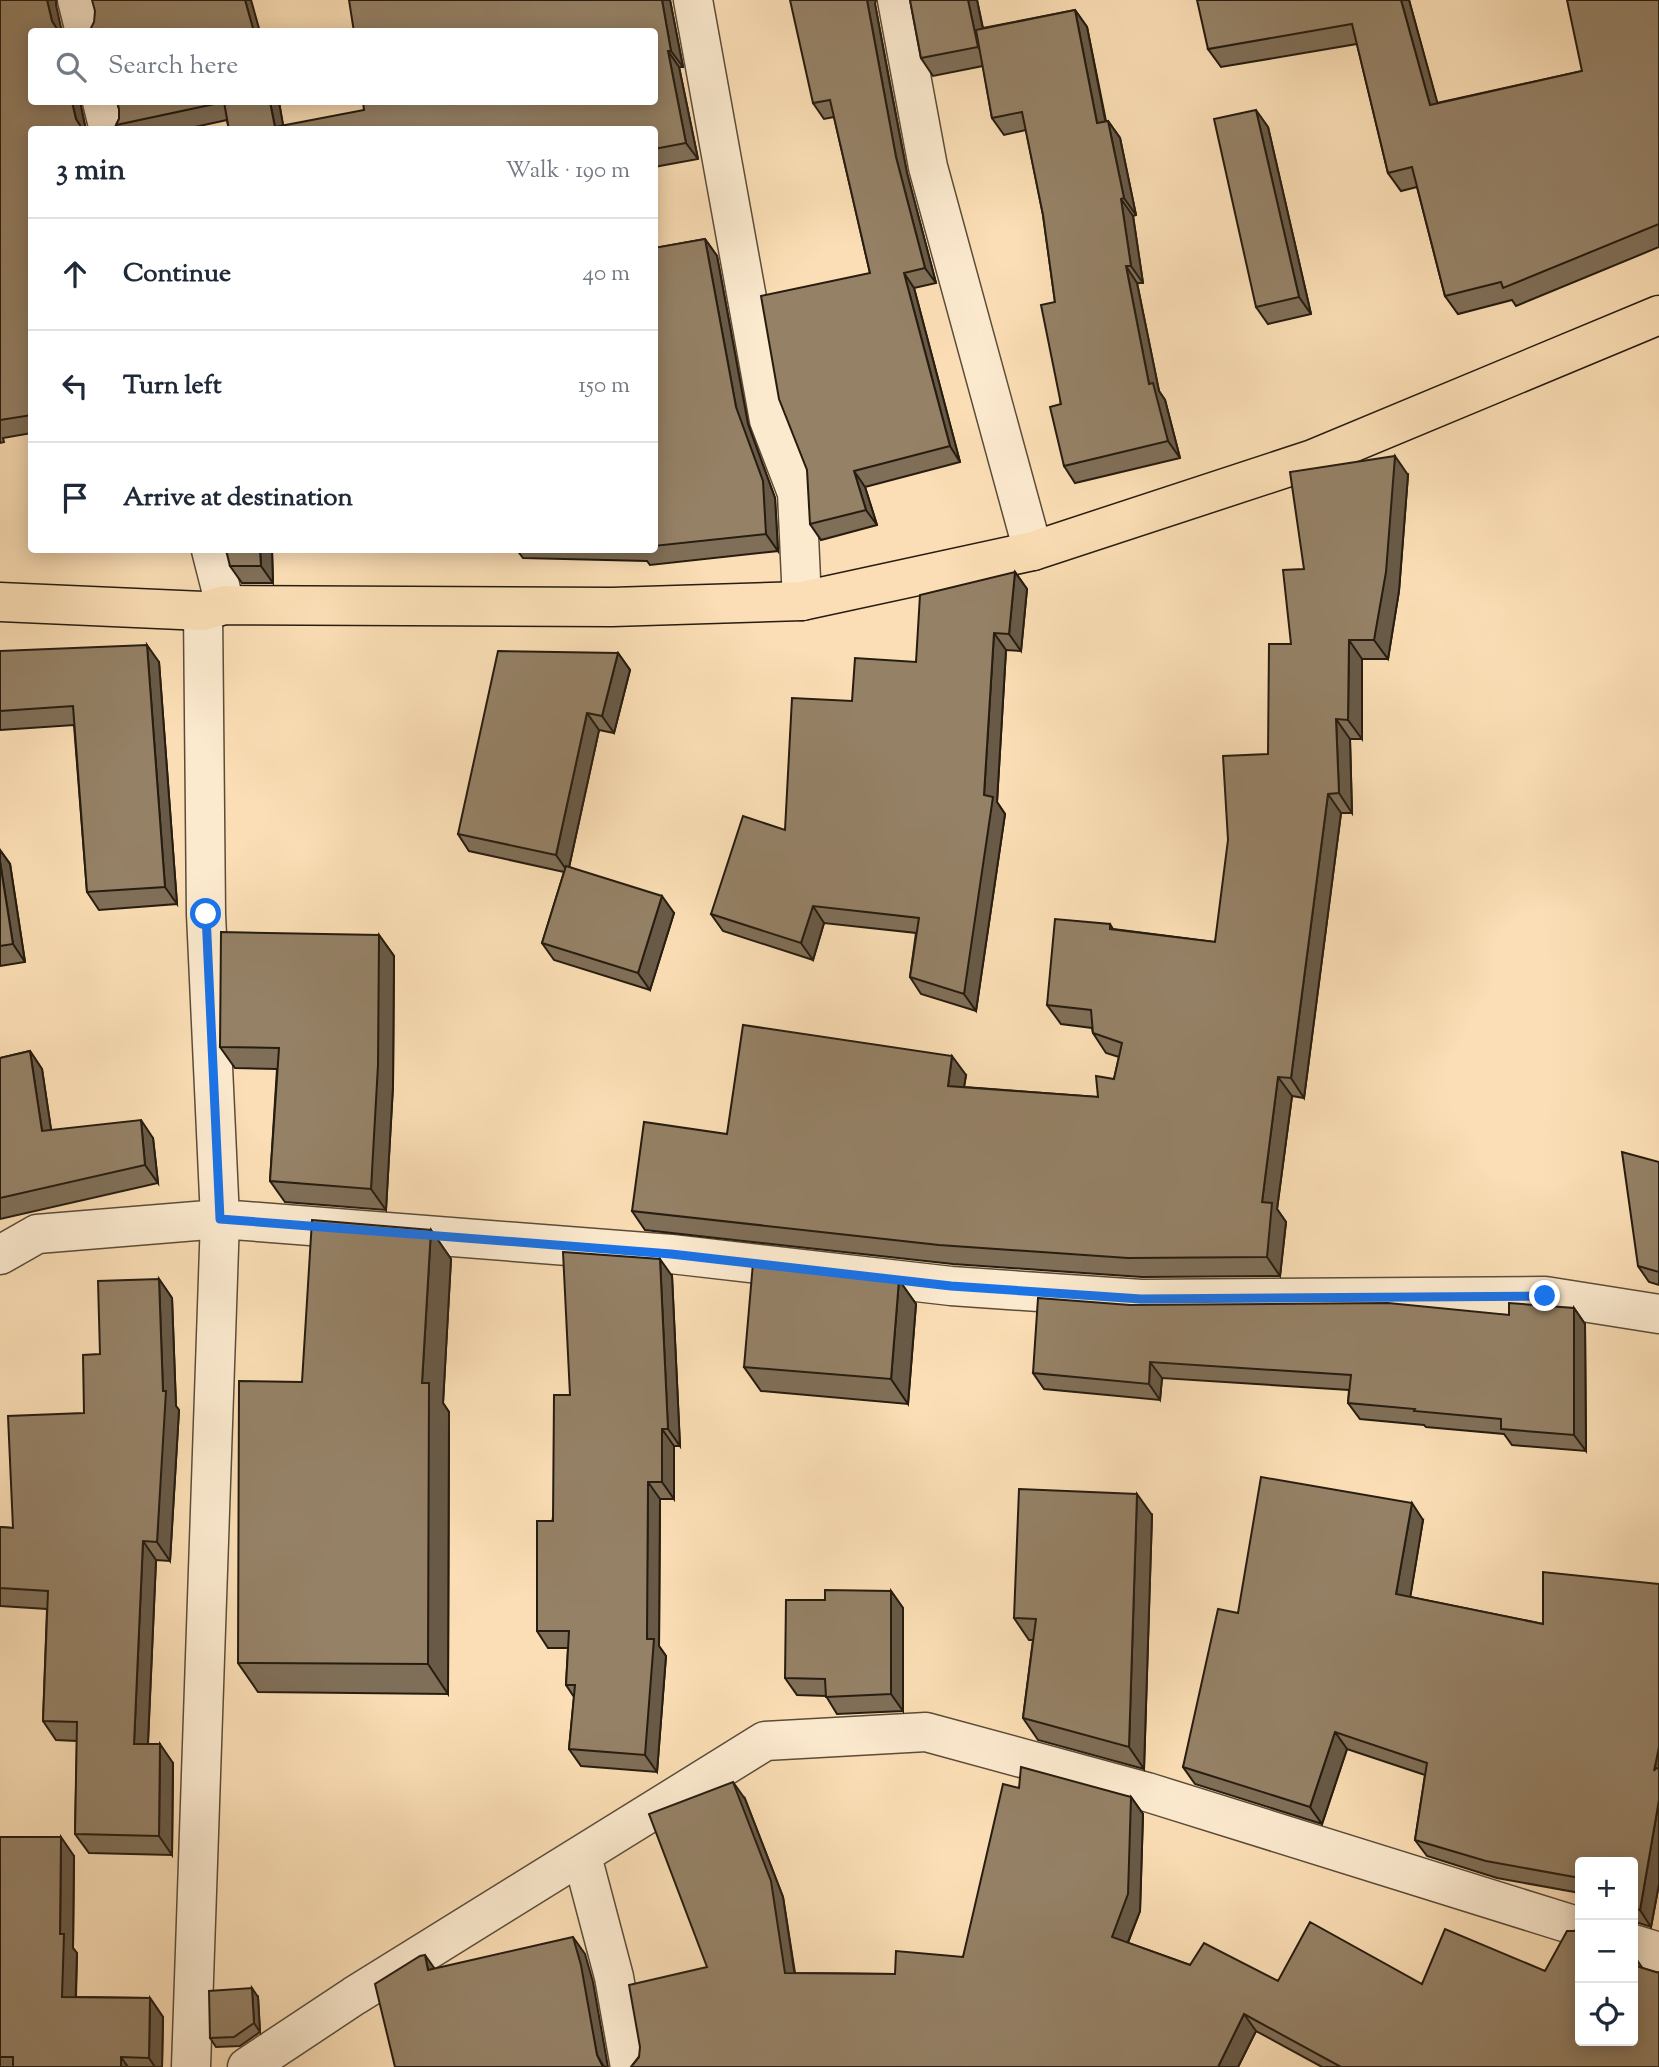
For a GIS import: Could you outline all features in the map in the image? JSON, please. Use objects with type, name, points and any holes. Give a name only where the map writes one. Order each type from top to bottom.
[{"type":"main road","points":[[0,602],[214,608],[612,607],[802,601],[1033,551],[1313,459],[1659,315]]},
{"type":"street","points":[[77,0],[84,28]]},
{"type":"street","points":[[693,0],[769,419],[797,493],[802,601]]},
{"type":"street","points":[[897,0],[928,167],[1033,551]]},
{"type":"street","points":[[103,105],[107,126]]},
{"type":"street","points":[[191,2067],[220,1219],[206,914],[214,608],[211,553]]},
{"type":"street","points":[[0,1255],[37,1234],[220,1219],[671,1254],[951,1286],[1141,1299],[1545,1296],[1659,1314]]},
{"type":"street","points":[[247,2067],[354,1996],[765,1741],[926,1732],[1147,1792],[1575,1925]]},
{"type":"street","points":[[582,1856],[614,1977],[630,2067]]},
{"type":"street","points":[[1638,1946],[1659,1952]]},
{"type":"building","points":[[0,0],[47,0],[56,28],[28,28],[28,105],[73,105],[80,126],[28,126],[28,416],[0,420]]},
{"type":"building","points":[[92,0],[245,0],[253,28],[91,28],[95,11]]},
{"type":"building","points":[[349,0],[662,0],[671,51],[668,51],[686,143],[658,148],[658,126],[280,126],[364,110],[363,105],[658,105],[658,28],[353,28]]},
{"type":"building","points":[[790,0],[867,0],[896,157],[925,268],[904,273],[950,446],[854,471],[866,510],[810,524],[807,470],[779,399],[761,296],[870,273],[830,100],[813,103]]},
{"type":"building","points":[[910,0],[968,0],[978,47],[921,58]]},
{"type":"building","points":[[1197,0],[1401,0],[1430,105],[1582,71],[1567,0],[1659,0],[1659,224],[1503,288],[1501,282],[1445,296],[1412,167],[1388,173],[1352,24],[1208,49]]},
{"type":"building","points":[[1075,10],[1097,123],[1108,121],[1124,198],[1121,199],[1131,266],[1126,266],[1149,384],[1153,383],[1168,441],[1064,466],[1050,407],[1061,404],[1041,305],[1055,302],[1043,215],[1022,112],[992,118],[976,30]]},
{"type":"building","points":[[118,105],[210,105],[116,125]]},
{"type":"building","points":[[225,105],[271,105],[275,126],[228,126]]},
{"type":"building","points":[[1256,110],[1299,297],[1256,307],[1214,119]]},
{"type":"building","points":[[705,239],[736,407],[763,481],[766,534],[658,546],[658,247]]},
{"type":"building","points":[[1395,456],[1386,572],[1374,640],[1349,640],[1348,720],[1336,719],[1339,793],[1328,794],[1291,1078],[1278,1077],[1262,1202],[1272,1203],[1267,1257],[1128,1258],[939,1245],[632,1211],[644,1122],[727,1134],[743,1025],[952,1056],[948,1086],[1098,1097],[1096,1076],[1114,1079],[1122,1043],[1093,1033],[1091,1010],[1047,1005],[1055,919],[1110,924],[1110,929],[1215,942],[1228,840],[1223,756],[1268,754],[1269,644],[1291,644],[1283,570],[1304,569],[1290,472]]},
{"type":"building","points":[[227,553],[260,553],[261,566],[230,566]]},
{"type":"building","points":[[1015,572],[1009,634],[994,633],[984,795],[993,797],[964,994],[910,977],[919,918],[813,906],[801,943],[711,914],[743,816],[785,830],[792,698],[852,701],[855,658],[916,662],[920,595]]},
{"type":"building","points":[[147,645],[165,887],[87,892],[73,706],[0,711],[0,651]]},
{"type":"building","points":[[498,651],[618,653],[602,716],[587,713],[556,855],[458,834]]},
{"type":"building","points":[[0,862],[13,944],[0,946]]},
{"type":"building","points":[[566,866],[662,896],[638,973],[542,943]]},
{"type":"building","points":[[221,932],[379,935],[378,1065],[371,1189],[270,1181],[279,1048],[220,1047]]},
{"type":"building","points":[[30,1051],[42,1131],[141,1120],[145,1165],[0,1198],[0,1058]]},
{"type":"building","points":[[1622,1152],[1659,1162],[1659,1272],[1638,1266]]},
{"type":"building","points":[[312,1220],[431,1230],[422,1383],[429,1383],[428,1664],[238,1663],[239,1381],[302,1382]]},
{"type":"building","points":[[563,1252],[660,1259],[668,1429],[662,1429],[662,1482],[648,1482],[647,1639],[654,1639],[645,1755],[569,1749],[575,1685],[566,1685],[569,1631],[537,1631],[537,1521],[553,1521],[554,1395],[570,1395]]},
{"type":"building","points":[[753,1263],[899,1280],[891,1379],[744,1367]]},
{"type":"building","points":[[159,1279],[163,1391],[166,1391],[157,1542],[143,1541],[134,1744],[160,1744],[159,1836],[75,1834],[77,1722],[43,1721],[48,1591],[0,1588],[0,1527],[13,1528],[8,1416],[84,1413],[83,1355],[100,1354],[98,1281]]},
{"type":"building","points":[[1038,1298],[1130,1305],[1388,1303],[1509,1315],[1509,1303],[1574,1308],[1574,1435],[1501,1429],[1501,1419],[1348,1403],[1351,1375],[1150,1362],[1149,1384],[1033,1373]]},
{"type":"building","points":[[1261,1477],[1412,1503],[1396,1594],[1543,1624],[1543,1572],[1659,1584],[1659,1747],[1654,1771],[1659,1769],[1659,1800],[1640,1910],[1638,1857],[1575,1857],[1575,1877],[1486,1861],[1415,1840],[1427,1763],[1335,1732],[1310,1807],[1183,1767],[1218,1609],[1238,1613]]},
{"type":"building","points":[[1019,1489],[1137,1494],[1129,1747],[1023,1718],[1036,1619],[1014,1618]]},
{"type":"building","points":[[825,1590],[891,1591],[891,1694],[826,1697],[825,1679],[785,1678],[786,1600],[825,1600]]},
{"type":"building","points":[[1021,1767],[1131,1797],[1128,1894],[1112,1937],[1190,1965],[1204,1943],[1278,1981],[1310,1922],[1422,1984],[1445,1929],[1545,1971],[1567,1931],[1575,1930],[1575,2046],[1638,2046],[1638,1967],[1659,1973],[1659,2067],[1341,2067],[1244,2014],[1218,2067],[631,2067],[639,2057],[640,2047],[629,1985],[707,1967],[649,1814],[733,1782],[771,1881],[785,1973],[895,1974],[896,1951],[963,1957],[1003,1784],[1019,1788]]},
{"type":"building","points":[[0,1837],[61,1837],[60,1934],[64,1934],[62,1997],[150,1998],[149,2058],[121,2057],[121,2067],[13,2067],[13,2057],[0,2057]]},
{"type":"building","points":[[573,1937],[581,1965],[597,2055],[605,2067],[395,2067],[375,1984],[420,1956],[425,1955],[428,1970]]},
{"type":"building","points":[[252,1988],[254,2023],[234,2037],[210,2038],[209,1991]]},
{"type":"route","points":[[206,914],[220,1219],[671,1254],[951,1286],[1141,1299],[1545,1296]]}]
